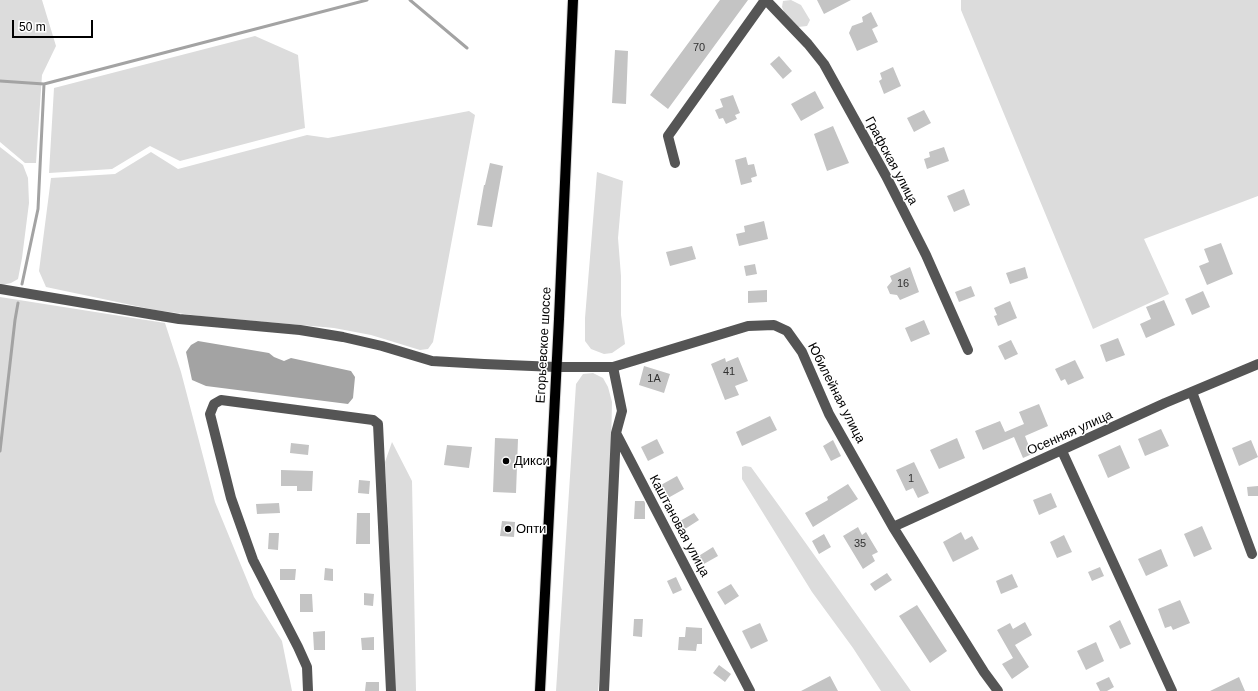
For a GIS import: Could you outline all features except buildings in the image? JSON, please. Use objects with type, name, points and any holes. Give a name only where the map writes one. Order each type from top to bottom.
[{"type":"main road","name":"Егорьевское шоссе","points":[[540,691],[573,0]]},
{"type":"street","points":[[675,164],[668,136],[765,0]]},
{"type":"street","name":"Графская улица","points":[[765,0],[808,44],[824,64],[886,176],[926,255],[968,350]]},
{"type":"street","name":"Юбилейная улица","points":[[0,289],[179,319],[300,330],[343,337],[382,346],[432,361],[556,367],[613,367],[748,326],[774,325],[787,331],[802,352],[829,414],[894,526],[984,672],[998,691]]},
{"type":"street","name":"Осенняя улица","points":[[894,526],[1192,392],[1258,364]]},
{"type":"street","points":[[604,691],[616,433],[622,411],[613,367]]},
{"type":"street","points":[[1192,392],[1252,554]]},
{"type":"street","points":[[308,691],[306,667],[298,647],[252,560],[231,498],[210,414],[214,404],[221,400],[373,420],[378,424],[391,691]]},
{"type":"street","name":"Каштановая улица","points":[[616,433],[750,691]]},
{"type":"street","points":[[1062,451],[1172,691]]},
{"type":"shaded area","points":[[0,0],[42,0],[56,46],[42,75],[36,163],[25,163],[0,142]]},
{"type":"shaded area","points":[[791,0],[801,5],[810,20],[807,26],[798,27],[785,14],[782,7],[783,1]]},
{"type":"shaded area","points":[[961,0],[1258,0],[1258,196],[1144,239],[1169,294],[1093,329],[961,10]]},
{"type":"shaded area","points":[[255,36],[298,55],[305,128],[180,161],[150,146],[112,169],[49,173],[54,88]]},
{"type":"shaded area","points":[[469,111],[475,115],[433,342],[428,349],[420,350],[371,335],[334,328],[200,316],[155,310],[46,287],[39,271],[51,178],[115,174],[151,152],[178,169],[307,135],[328,138]]},
{"type":"shaded area","points":[[0,147],[23,165],[28,178],[29,203],[18,279],[11,283],[2,285],[0,285]]},
{"type":"shaded area","points":[[597,172],[623,181],[618,238],[621,276],[621,315],[625,344],[612,353],[604,354],[591,349],[585,341],[585,318]]},
{"type":"shaded area","points":[[0,297],[165,323],[181,372],[215,502],[254,597],[282,641],[292,691],[0,691]]},
{"type":"shaded area","points":[[198,341],[269,353],[284,361],[291,358],[351,371],[355,377],[353,398],[348,404],[206,386],[192,380],[186,352],[191,345]]},
{"type":"shaded area","points":[[593,373],[603,378],[608,387],[612,402],[608,592],[598,691],[556,691],[576,384],[583,374]]},
{"type":"shaded area","points":[[392,442],[412,481],[416,691],[395,691],[385,462]]},
{"type":"shaded area","points":[[742,467],[751,467],[911,691],[881,691],[853,648],[812,592],[742,479]]},
{"type":"waterway","points":[[0,81],[44,84],[367,0]]},
{"type":"waterway","points":[[410,0],[467,48]]},
{"type":"waterway","points":[[22,284],[38,209],[44,84]]},
{"type":"waterway","points":[[0,451],[18,303]]},
{"type":"place","name":"Дикси","points":[[506,461]]},
{"type":"place","name":"Опти","points":[[508,529]]}]
